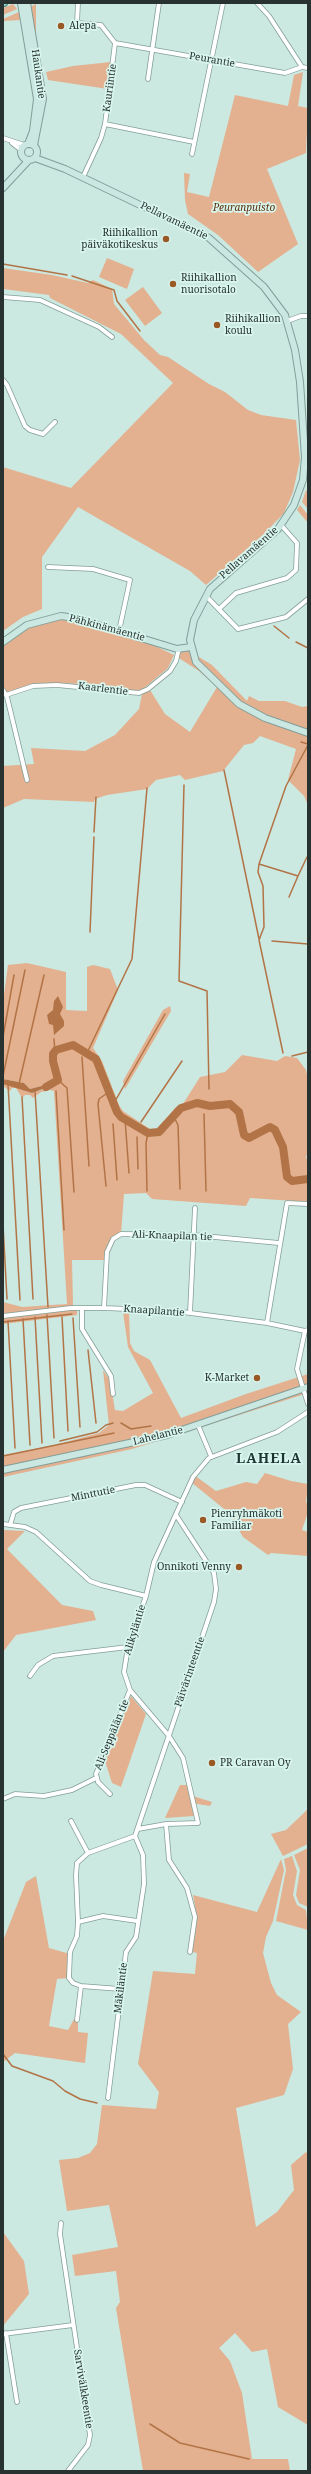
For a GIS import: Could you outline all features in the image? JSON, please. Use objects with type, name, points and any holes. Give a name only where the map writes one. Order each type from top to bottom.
[{"type":"street","name":"Haukantie","points":[[21,3],[37,99],[34,127],[26,148]]},
{"type":"street","name":"Haukantie","points":[[18,170],[43,99],[27,3]]},
{"type":"street","points":[[78,3],[77,23],[101,25],[116,43]]},
{"type":"street","points":[[148,79],[159,3]]},
{"type":"street","points":[[192,154],[222,3]]},
{"type":"street","points":[[257,3],[269,16],[302,67]]},
{"type":"street","name":"Peurantie","points":[[116,43],[285,73],[302,67],[308,68]]},
{"type":"street","name":"Kauriintie","points":[[83,177],[101,138],[105,124],[116,43]]},
{"type":"street","points":[[105,124],[194,142]]},
{"type":"street","points":[[3,138],[26,148],[33,157]]},
{"type":"street","name":"Pellavamäentie","points":[[26,148],[33,157],[47,161],[83,177],[215,242],[264,287],[281,309],[287,321],[299,375],[306,457],[299,492],[282,525],[216,582],[206,596],[191,629],[191,647]]},
{"type":"street","name":"Haukantie","points":[[3,188],[18,170],[33,157]]},
{"type":"street","points":[[3,297],[40,300],[99,328],[112,338]]},
{"type":"street","points":[[287,321],[301,316],[308,316]]},
{"type":"street","points":[[3,380],[7,385],[25,426],[30,430],[43,434],[55,422]]},
{"type":"street","points":[[219,609],[236,593],[286,578],[296,570],[297,543],[282,525]]},
{"type":"street","points":[[48,567],[93,569],[130,580],[119,631]]},
{"type":"street","points":[[206,596],[238,629],[286,617],[308,599]]},
{"type":"street","name":"Pähkinämäentie","points":[[3,642],[27,625],[61,616],[75,618],[179,648],[191,647]]},
{"type":"street","points":[[191,647],[196,662],[239,704],[265,718],[308,733]]},
{"type":"street","name":"Kaarlentie","points":[[6,695],[33,686],[57,685],[139,693],[148,689],[170,671],[179,648]]},
{"type":"street","points":[[3,690],[6,695],[27,780]]},
{"type":"street","points":[[267,1323],[286,1203],[308,1204]]},
{"type":"street","points":[[190,1313],[195,1208]]},
{"type":"street","name":"Ali-Knaapilan tie","points":[[104,1308],[107,1252],[113,1239],[121,1234],[193,1235],[279,1243]]},
{"type":"street","points":[[82,1308],[82,1329],[111,1376],[113,1394]]},
{"type":"street","name":"Knaapilantie","points":[[3,1316],[40,1310],[104,1308],[190,1313],[267,1323],[306,1331],[297,1369],[305,1388],[308,1404]]},
{"type":"street","name":"Lahelantie","points":[[3,1470],[139,1441],[198,1425],[305,1388]]},
{"type":"street","name":"Alikyläntie","points":[[166,1824],[198,1823],[183,1758],[169,1736],[130,1690],[124,1672],[128,1647],[146,1596],[154,1562],[193,1477],[211,1456],[277,1432],[308,1412]]},
{"type":"street","points":[[198,1425],[211,1456]]},
{"type":"street","name":"Minttutie","points":[[10,1525],[14,1512],[21,1508],[136,1485],[145,1485],[182,1502]]},
{"type":"street","name":"Päivärinteentie","points":[[135,1836],[214,1602],[216,1589],[214,1573],[176,1515]]},
{"type":"street","points":[[3,1524],[25,1527],[36,1532],[90,1581],[100,1586],[146,1596]]},
{"type":"street","points":[[30,1676],[38,1665],[53,1656],[128,1647]]},
{"type":"street","name":"Ali-Seppälän tie","points":[[3,1799],[15,1794],[44,1796],[72,1790],[96,1778],[105,1750],[130,1690]]},
{"type":"street","points":[[96,1778],[110,1794]]},
{"type":"street","points":[[71,1821],[88,1853]]},
{"type":"street","points":[[138,1829],[166,1824],[169,1860],[187,1888],[195,1917],[190,1952]]},
{"type":"street","points":[[120,1989],[81,1986],[73,1983],[69,1978],[70,1952],[76,1936],[78,1922],[77,1863],[88,1853],[135,1836]]},
{"type":"street","name":"Mäkiläntie","points":[[108,2098],[120,1989],[126,1952],[136,1937],[137,1921],[144,1884],[143,1855],[135,1836]]},
{"type":"street","points":[[78,1922],[103,1916],[137,1921]]},
{"type":"street","points":[[77,2020],[81,1986]]},
{"type":"street","name":"Sarvivälkkeentie","points":[[61,2223],[60,2234],[90,2435],[88,2446],[68,2471]]},
{"type":"street","points":[[17,2402],[5,2334],[73,2325]]},
{"type":"green space","points":[[13,4],[17,9],[3,15],[3,8]]},
{"type":"green space","points":[[36,4],[36,32],[34,32],[30,7]]},
{"type":"green space","points":[[19,12],[21,20],[3,21],[3,19]]},
{"type":"green space","points":[[111,62],[108,89],[48,80],[46,72],[73,66]]},
{"type":"green space","name":"Peuranpuisto","points":[[303,72],[298,106],[308,108],[306,153],[267,169],[298,244],[258,272],[218,235],[188,214],[185,200],[184,173],[190,174],[187,192],[209,197],[235,95],[288,106],[294,75]]},
{"type":"green space","points":[[107,258],[134,269],[127,289],[99,277]]},
{"type":"green space","points":[[3,268],[52,275],[88,283],[93,280],[112,289],[114,304],[144,340],[160,355],[168,357],[209,384],[225,392],[248,410],[261,415],[296,420],[300,460],[293,492],[284,513],[266,532],[206,585],[190,571],[78,507],[42,557],[42,609],[23,617],[3,631],[3,467],[71,488],[173,383],[121,334],[50,298],[49,295],[3,289]]},
{"type":"green space","points":[[143,287],[162,313],[145,326],[125,300]]},
{"type":"green space","points":[[306,490],[308,494],[308,509],[302,502]]},
{"type":"green space","points":[[300,505],[308,515],[308,523],[297,510]]},
{"type":"green space","points":[[67,619],[145,641],[174,655],[168,668],[142,690],[128,691],[85,684],[52,683],[30,685],[3,694],[3,646],[29,628],[52,620]]},
{"type":"green space","points":[[184,648],[212,665],[247,701],[249,696],[259,701],[285,701],[302,707],[308,706],[308,805],[304,796],[288,780],[296,749],[260,736],[253,743],[244,745],[223,771],[185,780],[180,775],[156,780],[147,789],[107,795],[95,799],[94,802],[24,799],[3,808],[3,766],[34,764],[31,748],[85,751],[115,735],[139,709],[142,694],[150,690],[165,714],[190,732],[217,687],[199,671],[174,655],[182,652]]},
{"type":"green space","points":[[27,963],[66,972],[66,1010],[87,1011],[87,967],[93,965],[110,969],[118,990],[93,1048],[102,1061],[119,1105],[123,1111],[150,1129],[156,1130],[160,1127],[175,1108],[183,1104],[200,1077],[225,1072],[242,1055],[277,1061],[285,1056],[297,1058],[306,1070],[308,1080],[308,1151],[306,1157],[308,1162],[308,1202],[250,1198],[246,1206],[152,1199],[146,1193],[124,1194],[121,1234],[113,1239],[106,1260],[72,1260],[73,1308],[77,1308],[77,1315],[3,1324],[3,1302],[22,1307],[67,1304],[54,1091],[50,1090],[41,1092],[33,1098],[30,1095],[25,1095],[22,1098],[16,1088],[12,1088],[10,1091],[3,1086],[3,1084],[6,1084],[32,1093],[55,1085],[53,1083],[30,1089],[24,1083],[3,1079],[3,1002],[8,965]]},
{"type":"green space","points":[[170,1006],[171,1011],[125,1089],[123,1081],[163,1010]]},
{"type":"green space","points":[[123,1312],[129,1313],[130,1343],[134,1351],[150,1360],[181,1418],[246,1394],[308,1374],[308,1393],[132,1449],[3,1477],[3,1455],[55,1445],[99,1433],[109,1425],[103,1370],[110,1380],[115,1410],[123,1411],[153,1393],[128,1347]]},
{"type":"green space","points":[[265,1473],[291,1481],[308,1484],[306,1502],[308,1505],[308,1512],[302,1530],[308,1532],[308,1556],[271,1553],[268,1555],[243,1537],[229,1513],[191,1482],[194,1475],[216,1491],[246,1482],[257,1484]]},
{"type":"green space","points":[[3,1530],[25,1531],[7,1549],[62,1605],[93,1611],[96,1620],[16,1635],[3,1652]]},
{"type":"green space","points":[[131,1696],[146,1714],[121,1787],[112,1783],[105,1761]]},
{"type":"green space","points":[[180,1785],[189,1785],[193,1796],[212,1802],[210,1806],[191,1803],[194,1816],[165,1818]]},
{"type":"green space","points":[[308,1809],[308,1844],[283,1856],[271,1834],[286,1830]]},
{"type":"green space","points":[[308,1848],[308,1907],[299,1903],[296,1895],[300,1870],[294,1855]]},
{"type":"green space","points":[[292,1856],[297,1871],[293,1895],[297,1905],[306,1910],[308,1930],[276,1921],[286,1870],[284,1859]]},
{"type":"green space","points":[[281,1859],[284,1870],[273,1921],[266,1937],[263,1953],[271,1983],[277,1995],[301,2012],[288,2024],[293,2069],[284,2095],[236,2108],[256,2227],[277,2212],[294,2190],[291,2165],[306,2152],[308,2154],[308,2425],[278,2407],[267,2349],[252,2352],[235,2333],[219,2348],[230,2361],[242,2393],[252,2459],[288,2459],[290,2471],[143,2471],[116,2308],[120,2302],[116,2271],[75,2276],[72,2255],[118,2247],[109,2205],[67,2211],[59,2160],[78,2158],[90,2153],[97,2144],[102,2105],[156,2109],[159,2092],[138,2064],[153,1971],[195,1974],[197,1953],[192,1952],[197,1918],[193,1895],[257,1912]]},
{"type":"green space","points":[[36,1876],[49,1948],[70,1954],[69,1978],[57,1979],[49,2026],[68,2030],[74,2019],[78,2020],[78,2032],[88,2033],[85,2063],[15,2053],[3,2062],[3,1941],[26,1882]]},
{"type":"green space","points":[[3,2232],[24,2261],[29,2294],[3,2326]]},
{"type":"shaded area","points":[[58,996],[63,1007],[60,1014],[64,1021],[64,1026],[54,1035],[53,1025],[49,1024],[47,1015],[53,1010],[54,1001]]},
{"type":"shaded area","points":[[3,1079],[24,1083],[30,1089],[53,1083],[56,1084],[32,1093],[3,1084]]},
{"type":"waterway","points":[[3,264],[67,275]]},
{"type":"waterway","points":[[72,276],[114,290],[117,301],[140,331]]},
{"type":"waterway","points":[[274,626],[289,638]]},
{"type":"waterway","points":[[296,642],[308,648]]},
{"type":"waterway","points":[[301,742],[308,744]]},
{"type":"waterway","points":[[283,1053],[259,940],[264,927],[263,886],[258,872],[259,864],[286,786],[308,745]]},
{"type":"waterway","points":[[224,770],[259,939]]},
{"type":"waterway","points":[[184,785],[179,981],[207,991],[209,1089]]},
{"type":"waterway","points":[[87,1053],[132,959],[147,788]]},
{"type":"waterway","points":[[94,832],[96,797]]},
{"type":"waterway","points":[[90,932],[94,837]]},
{"type":"waterway","points":[[259,864],[298,876],[307,857]]},
{"type":"waterway","points":[[289,897],[298,876]]},
{"type":"waterway","points":[[272,941],[308,944]]},
{"type":"waterway","points":[[3,1076],[25,970]]},
{"type":"waterway","points":[[3,1037],[14,975]]},
{"type":"waterway","points":[[19,1084],[44,975]]},
{"type":"waterway","points":[[114,1103],[165,1014]]},
{"type":"waterway","points":[[54,1039],[55,1052]]},
{"type":"waterway","points":[[46,1087],[58,1080],[53,1061],[53,1054],[56,1050],[73,1045],[96,1059],[117,1112],[121,1117],[148,1133],[159,1132],[181,1108],[197,1103],[210,1106],[230,1104],[239,1112],[244,1135],[249,1138],[270,1127],[275,1130],[283,1147],[287,1177],[292,1181],[308,1179]]},
{"type":"waterway","points":[[292,1056],[308,1052]]},
{"type":"waterway","points":[[82,1057],[89,1166]]},
{"type":"waterway","points":[[141,1122],[182,1061]]},
{"type":"waterway","points":[[58,1080],[67,1088],[74,1192]]},
{"type":"waterway","points":[[8,1084],[20,1300]]},
{"type":"waterway","points":[[35,1091],[48,1307]]},
{"type":"waterway","points":[[56,1091],[64,1230]]},
{"type":"waterway","points":[[106,1186],[98,1104],[99,1099],[110,1091]]},
{"type":"waterway","points":[[22,1097],[33,1299]]},
{"type":"waterway","points":[[204,1114],[206,1191]]},
{"type":"waterway","points":[[173,1115],[178,1125],[180,1189]]},
{"type":"waterway","points":[[125,1119],[129,1173]]},
{"type":"waterway","points":[[113,1124],[117,1180]]},
{"type":"waterway","points":[[147,1191],[146,1143],[148,1133]]},
{"type":"waterway","points":[[137,1137],[138,1169]]},
{"type":"waterway","points":[[3,1225],[7,1299]]},
{"type":"waterway","points":[[3,1322],[72,1314]]},
{"type":"waterway","points":[[47,1315],[54,1438]]},
{"type":"waterway","points":[[35,1317],[42,1443]]},
{"type":"waterway","points":[[62,1317],[68,1431]]},
{"type":"waterway","points":[[73,1318],[80,1427]]},
{"type":"waterway","points":[[23,1319],[30,1445]]},
{"type":"waterway","points":[[8,1321],[15,1448]]},
{"type":"waterway","points":[[88,1350],[96,1423]]},
{"type":"waterway","points":[[60,1441],[97,1432],[106,1425],[113,1423]]},
{"type":"waterway","points":[[121,1423],[131,1429],[151,1426]]},
{"type":"waterway","points":[[3,1456],[114,1433]]},
{"type":"waterway","points":[[3,2054],[12,2066],[53,2081],[65,2091],[80,2099],[97,2103]]},
{"type":"waterway","points":[[150,2424],[180,2443],[249,2459]]},
{"type":"place","name":"Alepa","points":[[61,26]]},
{"type":"place","name":"Riihikallion päiväkotikeskus","points":[[166,239]]},
{"type":"place","name":"Riihikallion nuorisotalo","points":[[173,284]]},
{"type":"place","name":"Riihikallion koulu","points":[[217,325]]},
{"type":"place","name":"K-Market","points":[[257,1378]]},
{"type":"place","name":"Pienryhmäkoti Familiar","points":[[203,1520]]},
{"type":"place","name":"Onnikoti Venny","points":[[239,1567]]},
{"type":"place","name":"PR Caravan Oy","points":[[212,1763]]},
{"type":"district","name":"LAHELA","points":[[269,1459]]}]
